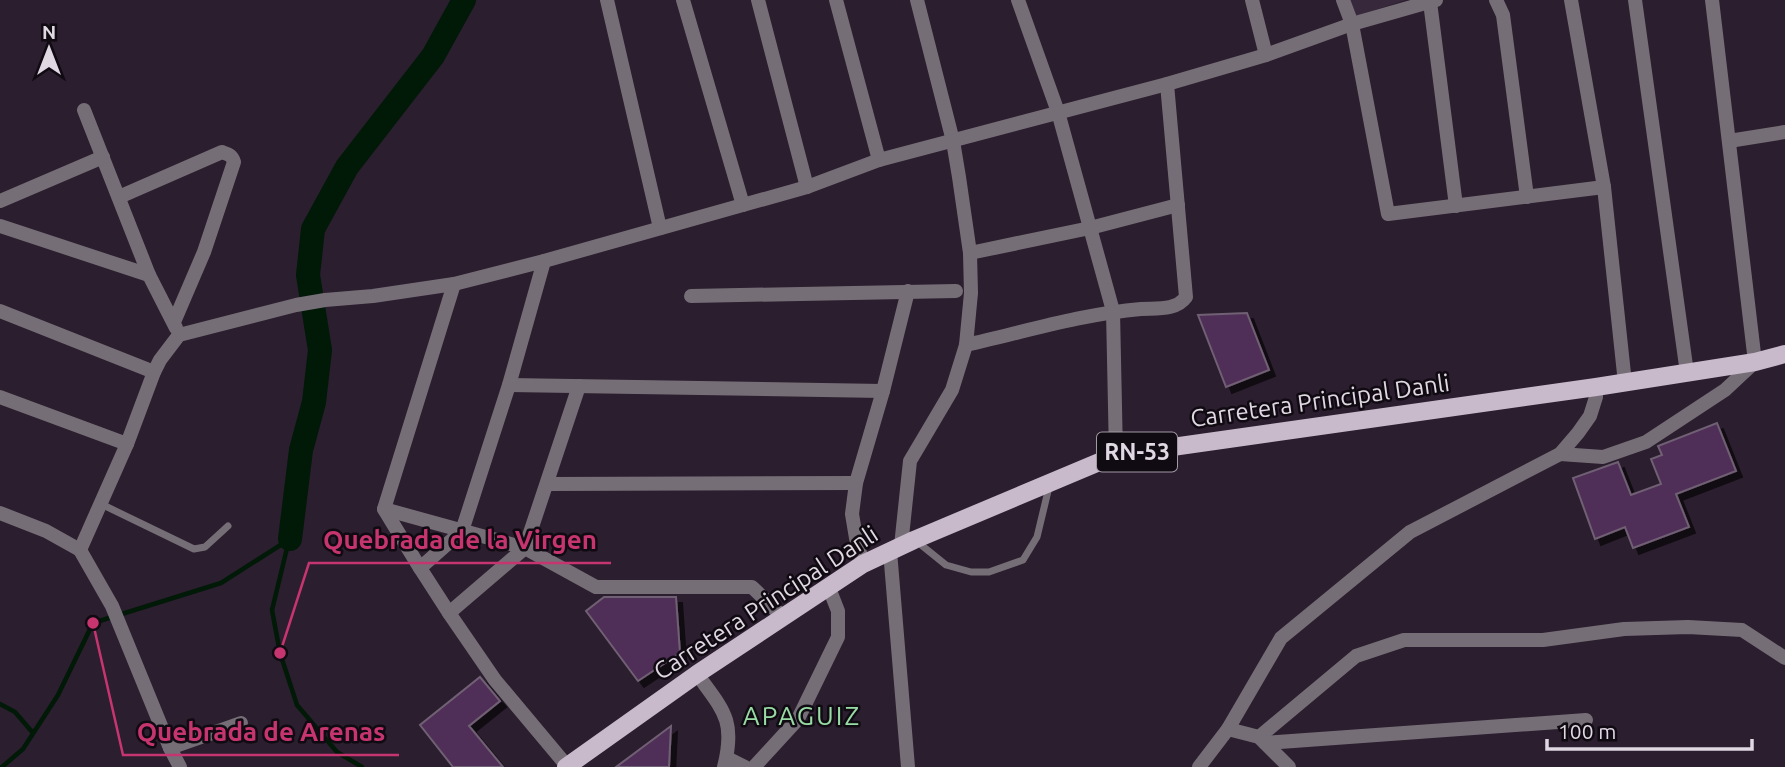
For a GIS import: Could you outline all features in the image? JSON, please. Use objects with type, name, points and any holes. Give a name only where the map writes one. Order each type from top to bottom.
[{"type":"main road","name":"Carretera Principal Danli","points":[[566,767],[697,674],[863,564],[1116,455],[1625,383],[1755,362],[1785,354]]},
{"type":"street","points":[[607,0],[660,228]]},
{"type":"street","points":[[683,0],[743,205]]},
{"type":"street","points":[[758,0],[807,187]]},
{"type":"street","points":[[836,0],[878,160]]},
{"type":"street","points":[[908,767],[902,545],[909,461],[953,390],[966,345],[971,293],[970,253],[953,141],[917,0]]},
{"type":"street","points":[[1018,0],[1058,112],[1113,311],[1116,455]]},
{"type":"street","points":[[1252,0],[1266,55]]},
{"type":"street","points":[[1343,0],[1352,24],[1388,214],[1604,187]]},
{"type":"street","points":[[1496,0],[1503,15],[1527,197]]},
{"type":"street","points":[[1571,0],[1604,187],[1625,383]]},
{"type":"street","points":[[1634,0],[1687,373]]},
{"type":"street","points":[[1560,454],[1603,457],[1646,442],[1725,390],[1755,362],[1712,0]]},
{"type":"street","points":[[176,329],[296,304],[454,284],[544,261],[807,187],[878,160],[1167,84],[1266,55],[1352,24],[1433,1],[1456,206]]},
{"type":"street","points":[[966,345],[1113,311],[1181,304],[1186,297],[1167,84]]},
{"type":"street","points":[[83,110],[149,275],[176,329]]},
{"type":"street","points":[[1729,141],[1785,132]]},
{"type":"street","points":[[80,550],[127,444],[154,372],[176,329],[234,162],[233,158],[222,152],[119,197]]},
{"type":"street","points":[[0,201],[103,157]]},
{"type":"street","points":[[970,253],[1090,228],[1178,205]]},
{"type":"street","points":[[0,226],[149,275]]},
{"type":"street","points":[[420,568],[462,531],[509,385],[544,261]]},
{"type":"street","points":[[454,284],[384,509],[449,613],[495,680],[566,767]]},
{"type":"street","points":[[863,564],[852,514],[856,483],[883,391],[908,290]]},
{"type":"street","points":[[691,296],[956,291]]},
{"type":"street","points":[[0,311],[154,372]]},
{"type":"street","points":[[509,385],[883,391]]},
{"type":"street","points":[[449,613],[525,548],[579,386]]},
{"type":"street","points":[[1199,767],[1228,729],[1281,638],[1410,532],[1560,454],[1590,416],[1596,387]]},
{"type":"street","points":[[0,397],[127,444]]},
{"type":"street","points":[[548,484],[856,483]]},
{"type":"street","points":[[384,509],[525,548],[596,587],[752,587],[783,617]]},
{"type":"street","points":[[0,513],[46,531],[80,550],[112,606],[180,767]]},
{"type":"street","points":[[754,767],[798,719],[838,637],[838,611],[829,588]]},
{"type":"street","points":[[1262,740],[1356,656],[1404,640],[1543,640],[1624,629],[1688,627],[1742,630],[1785,658]]},
{"type":"street","points":[[697,674],[724,711],[729,729],[725,762],[745,767]]},
{"type":"street","points":[[1228,729],[1262,740],[1586,720]]},
{"type":"street","points":[[170,748],[241,723]]},
{"type":"street","points":[[1262,740],[1289,767]]},
{"type":"lane","points":[[902,545],[946,565],[971,572],[989,572],[1023,560],[1037,537],[1051,482]]},
{"type":"lane","points":[[102,503],[194,549],[205,547],[228,526]]},
{"type":"shaded area","points":[[1348,0],[1406,0],[1353,17]]},
{"type":"building","points":[[1247,313],[1269,370],[1226,387],[1198,315]]},
{"type":"building","points":[[1717,423],[1736,471],[1676,494],[1689,527],[1633,548],[1625,527],[1595,539],[1573,478],[1618,462],[1631,495],[1661,484],[1651,459],[1662,455],[1658,446]]},
{"type":"building","points":[[604,597],[676,597],[680,653],[638,681],[586,611]]},
{"type":"building","points":[[480,677],[500,701],[469,726],[503,767],[453,767],[420,725]]},
{"type":"building","points":[[671,726],[669,767],[616,767]]},
{"type":"waterway","points":[[290,539],[301,450],[314,402],[320,350],[308,275],[313,229],[347,167],[433,56],[464,0]]},
{"type":"waterway","points":[[2,767],[23,749],[58,695],[93,623],[221,583],[290,539]]},
{"type":"waterway","points":[[289,540],[272,610],[280,653],[297,705],[337,752],[362,767]]},
{"type":"waterway","points":[[0,704],[15,712],[33,733]]},
{"type":"place","name":"Quebrada de Arenas","points":[[93,623]]},
{"type":"place","name":"Quebrada de la Virgen","points":[[280,653]]},
{"type":"district","name":"APAGUIZ","points":[[802,716]]}]
